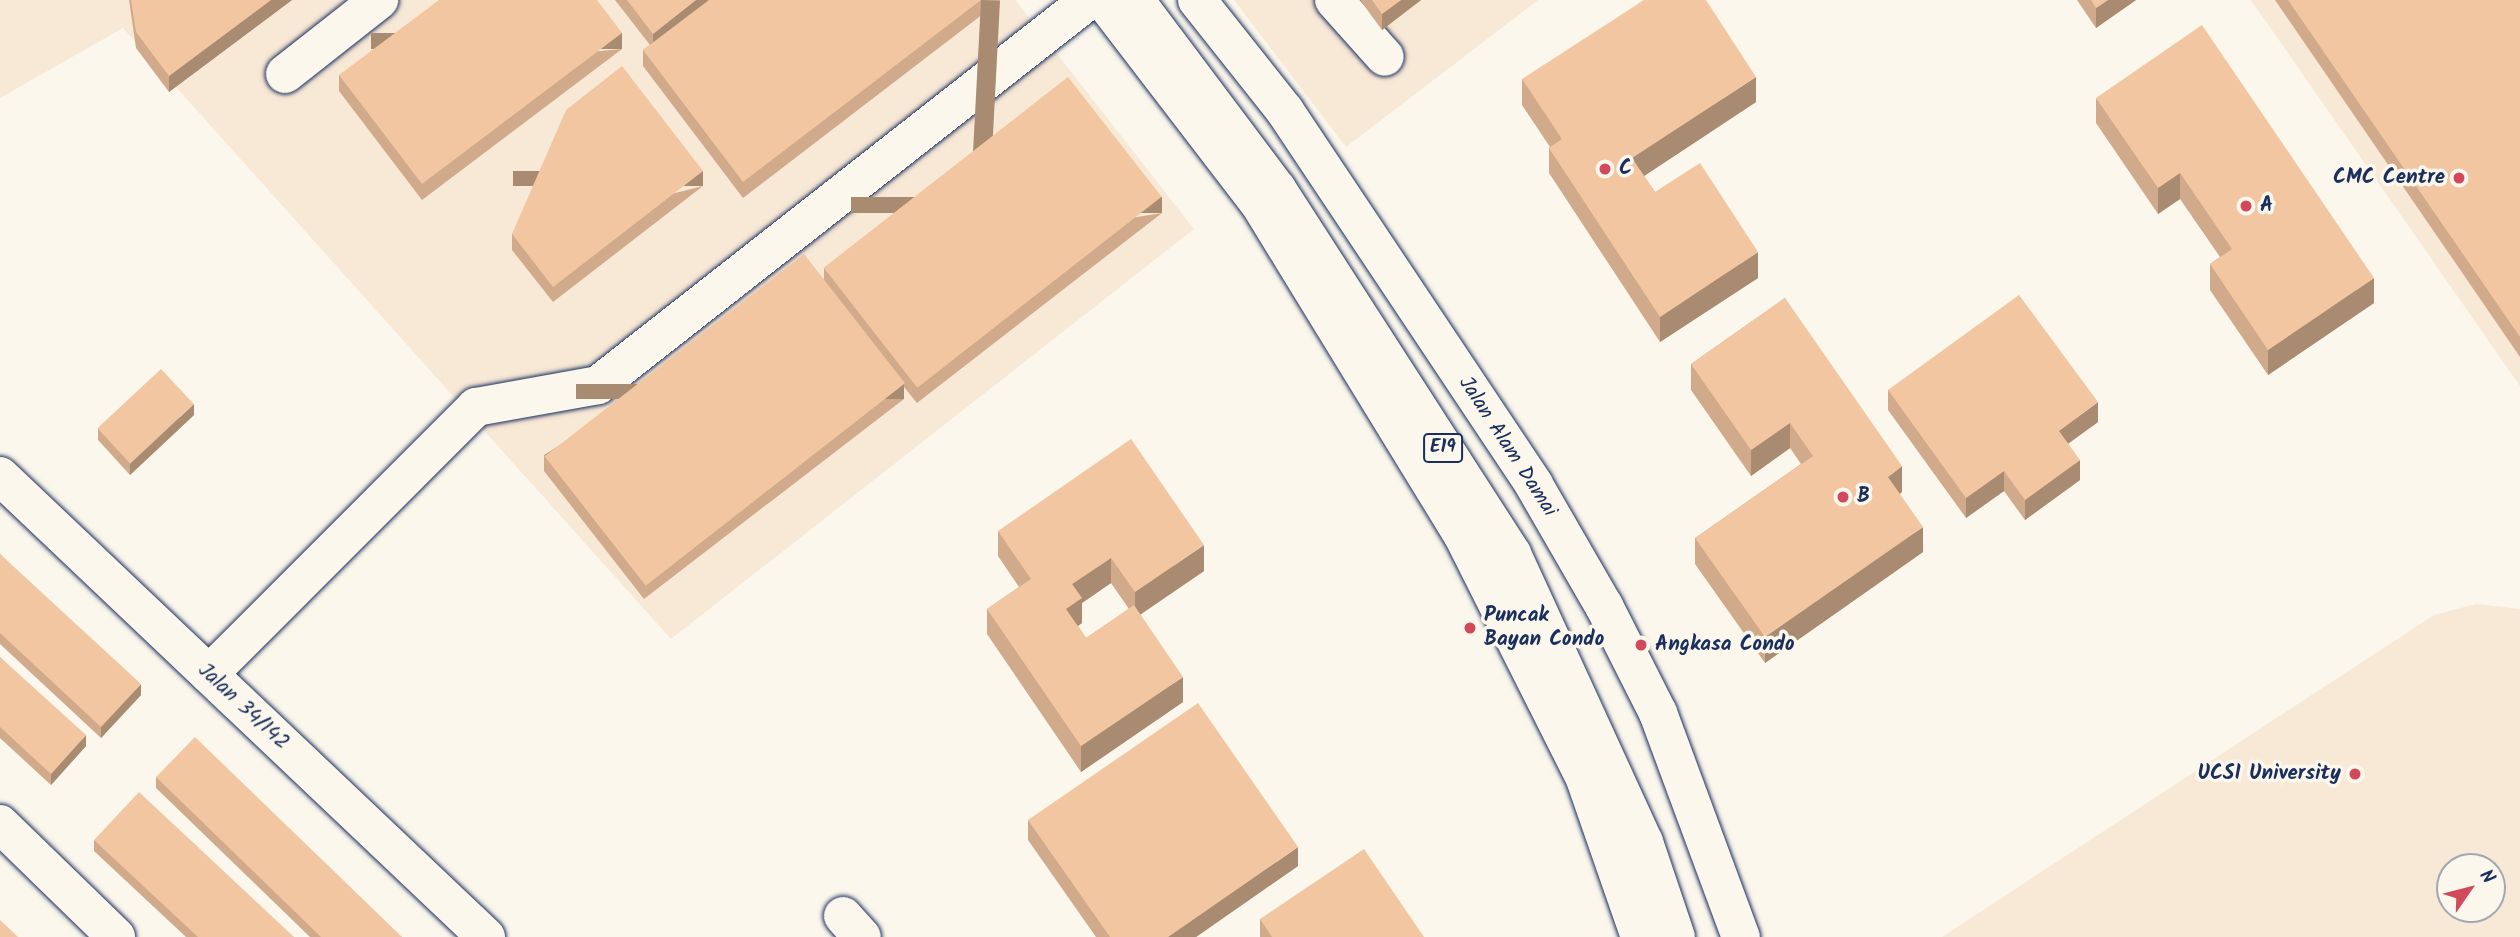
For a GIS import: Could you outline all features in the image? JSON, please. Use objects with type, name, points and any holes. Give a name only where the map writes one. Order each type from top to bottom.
[{"type":"main road","points":[[285,74],[379,0]]},
{"type":"main road","points":[[209,674],[476,407],[598,385],[1089,0]]},
{"type":"main road","points":[[1103,0],[1259,203],[1462,534],[1585,779],[1640,937]]},
{"type":"main road","name":"E19","points":[[1135,0],[1276,189],[1512,554],[1644,842],[1676,937]]},
{"type":"main road","name":"E19","points":[[1154,0],[1289,183],[1520,549],[1653,836],[1688,937]]},
{"type":"main road","name":"Jalan Alam Damai","points":[[1197,0],[1285,111],[1541,496],[1658,713],[1741,937]]},
{"type":"main road","points":[[1334,0],[1373,52],[1385,57]]},
{"type":"main road","name":"Jalan 34/142","points":[[0,476],[486,937]]},
{"type":"main road","points":[[0,824],[116,937]]},
{"type":"shaded area","points":[[0,0],[1015,0],[1194,229],[671,639],[123,28],[0,98]]},
{"type":"shaded area","points":[[1234,0],[1538,0],[1346,147]]},
{"type":"shaded area","name":"CMC Centre","points":[[2251,0],[2520,0],[2520,386]]},
{"type":"shaded area","name":"UCSI University","points":[[2476,604],[2520,609],[2520,937],[1942,937],[2434,615]]},
{"type":"building","points":[[131,0],[271,0],[169,76],[136,32]]},
{"type":"building","points":[[439,0],[597,0],[622,33],[422,184],[339,75]]},
{"type":"building","points":[[627,0],[696,0],[653,34]]},
{"type":"building","points":[[709,0],[981,0],[743,182],[643,50]]},
{"type":"building","points":[[1372,0],[1401,0],[1382,14]]},
{"type":"building","name":"C","points":[[1644,0],[1706,0],[1756,77],[1632,158],[1655,192],[1700,163],[1758,252],[1660,317],[1549,148],[1562,139],[1522,79]]},
{"type":"building","points":[[2091,0],[2108,0],[2096,8]]},
{"type":"building","name":"CMC Centre","points":[[2288,0],[2520,0],[2520,337]]},
{"type":"building","name":"A","points":[[2202,25],[2374,278],[2268,350],[2210,264],[2232,249],[2180,173],[2158,188],[2096,98]]},
{"type":"building","points":[[622,66],[703,171],[553,287],[512,234],[566,110]]},
{"type":"building","points":[[1068,77],[1162,197],[917,388],[824,268]]},
{"type":"building","points":[[804,254],[905,383],[646,586],[545,457]]},
{"type":"building","points":[[2019,295],[2098,402],[2059,431],[2080,460],[2025,500],[2004,471],[1966,498],[1888,390]]},
{"type":"building","name":"B","points":[[1785,298],[1902,466],[1888,477],[1923,527],[1765,637],[1695,538],[1813,456],[1790,423],[1751,450],[1691,364]]},
{"type":"building","points":[[161,369],[194,404],[130,463],[97,428]]},
{"type":"building","points":[[1131,439],[1204,545],[1135,592],[1111,558],[1072,584],[1082,598],[1066,609],[1086,638],[1134,605],[1183,677],[1081,746],[987,609],[1031,579],[998,531]]},
{"type":"building","points":[[0,554],[141,684],[101,727],[0,633]]},
{"type":"building","points":[[0,657],[86,735],[51,774],[0,727]]},
{"type":"building","points":[[1198,703],[1298,847],[1168,937],[1110,937],[1028,820]]},
{"type":"building","points":[[195,737],[402,937],[321,937],[156,777]]},
{"type":"building","points":[[139,792],[294,937],[198,937],[94,840]]},
{"type":"building","points":[[1364,849],[1424,937],[1272,937],[1260,919]]},
{"type":"building","points":[[0,920],[18,937],[0,937]]},
{"type":"place","name":"C","points":[[1605,169]]},
{"type":"place","name":"CMC Centre","points":[[2459,178]]},
{"type":"place","name":"A","points":[[2246,206]]},
{"type":"place","name":"B","points":[[1843,497]]},
{"type":"place","name":"Puncak Bayan Condo","points":[[1470,628]]},
{"type":"place","name":"Angkasa Condo","points":[[1641,645]]},
{"type":"place","name":"UCSI University","points":[[2355,774]]}]
